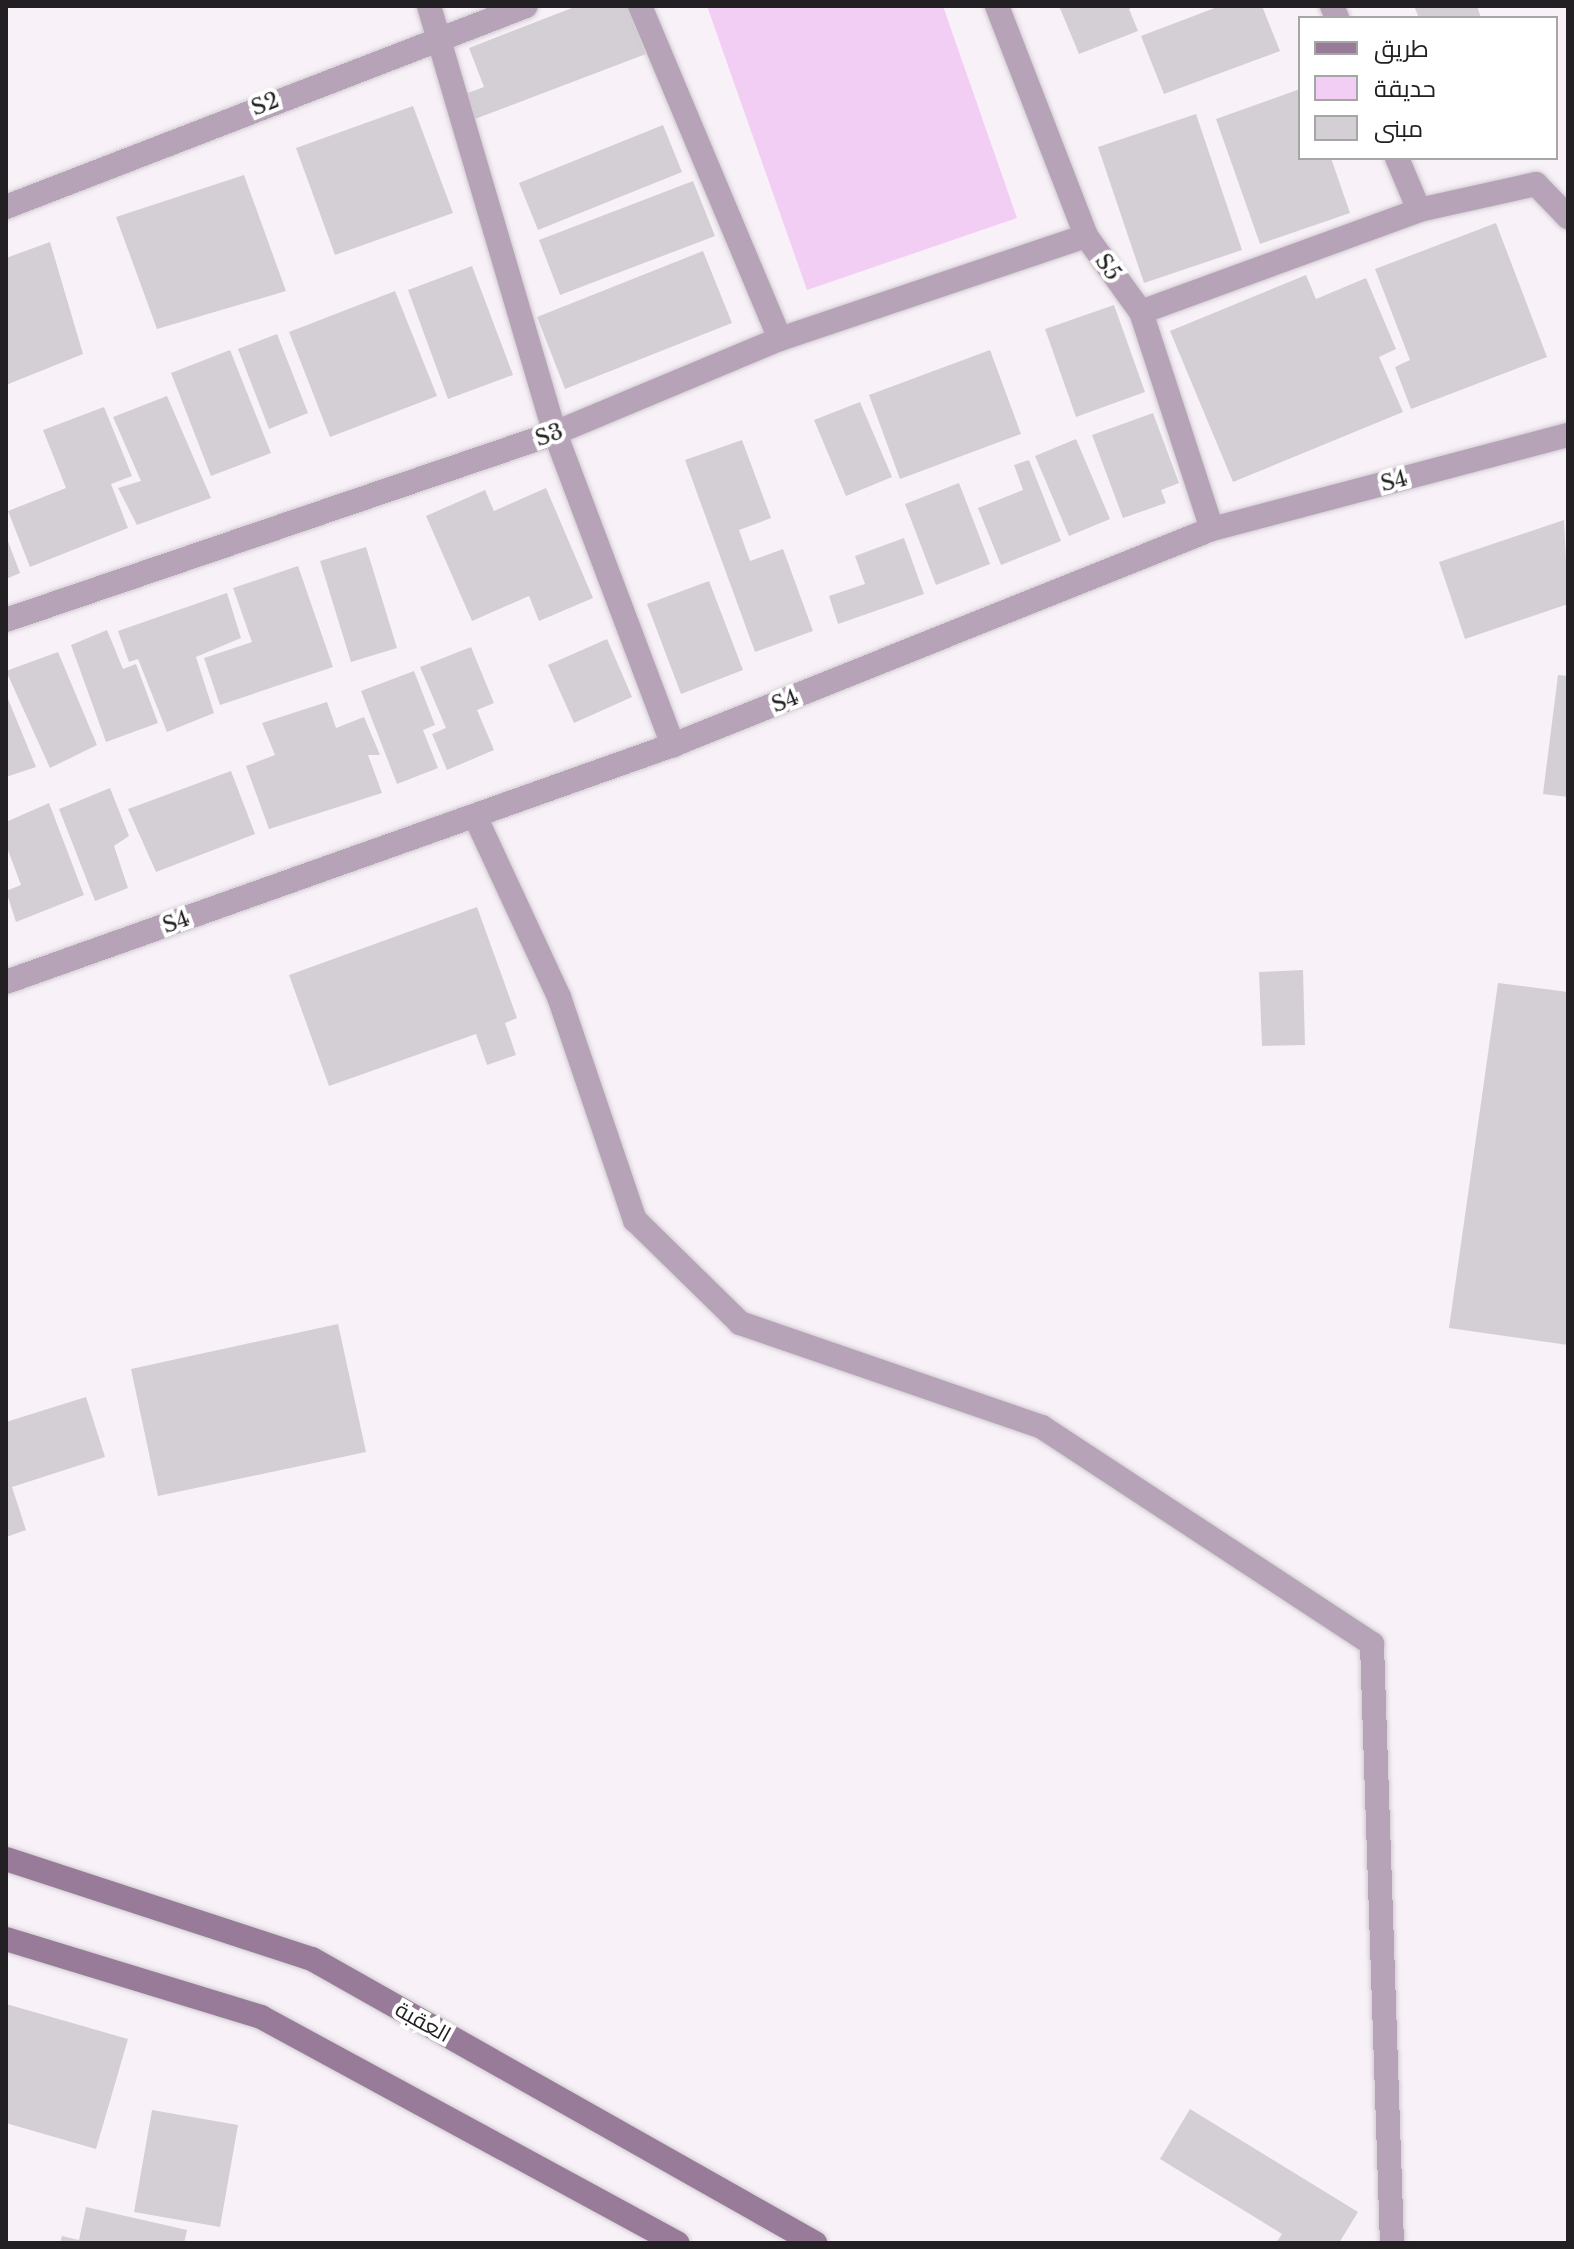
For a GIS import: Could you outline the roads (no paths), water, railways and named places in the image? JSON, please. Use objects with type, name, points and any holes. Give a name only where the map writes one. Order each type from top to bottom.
[{"type":"main road","name":"العقبة","points":[[6,1859],[312,1959],[815,2243]]},
{"type":"main road","points":[[6,1939],[261,2017],[678,2243]]},
{"type":"street","points":[[429,6],[555,433],[673,745]]},
{"type":"street","name":"S2","points":[[6,207],[438,35],[526,6]]},
{"type":"street","points":[[640,6],[780,339]]},
{"type":"street","name":"S5","points":[[997,6],[1086,236],[1141,312],[1212,529]]},
{"type":"street","points":[[1398,160],[1419,210]]},
{"type":"street","points":[[1141,312],[1419,210],[1536,184],[1568,217]]},
{"type":"street","name":"S3","points":[[6,620],[555,433],[780,339],[1086,236]]},
{"type":"street","name":"S4","points":[[6,982],[673,745],[1212,529],[1568,435]]},
{"type":"street","points":[[475,816],[559,997],[635,1220],[740,1323],[1042,1427],[1372,1644],[1392,2243]]}]
